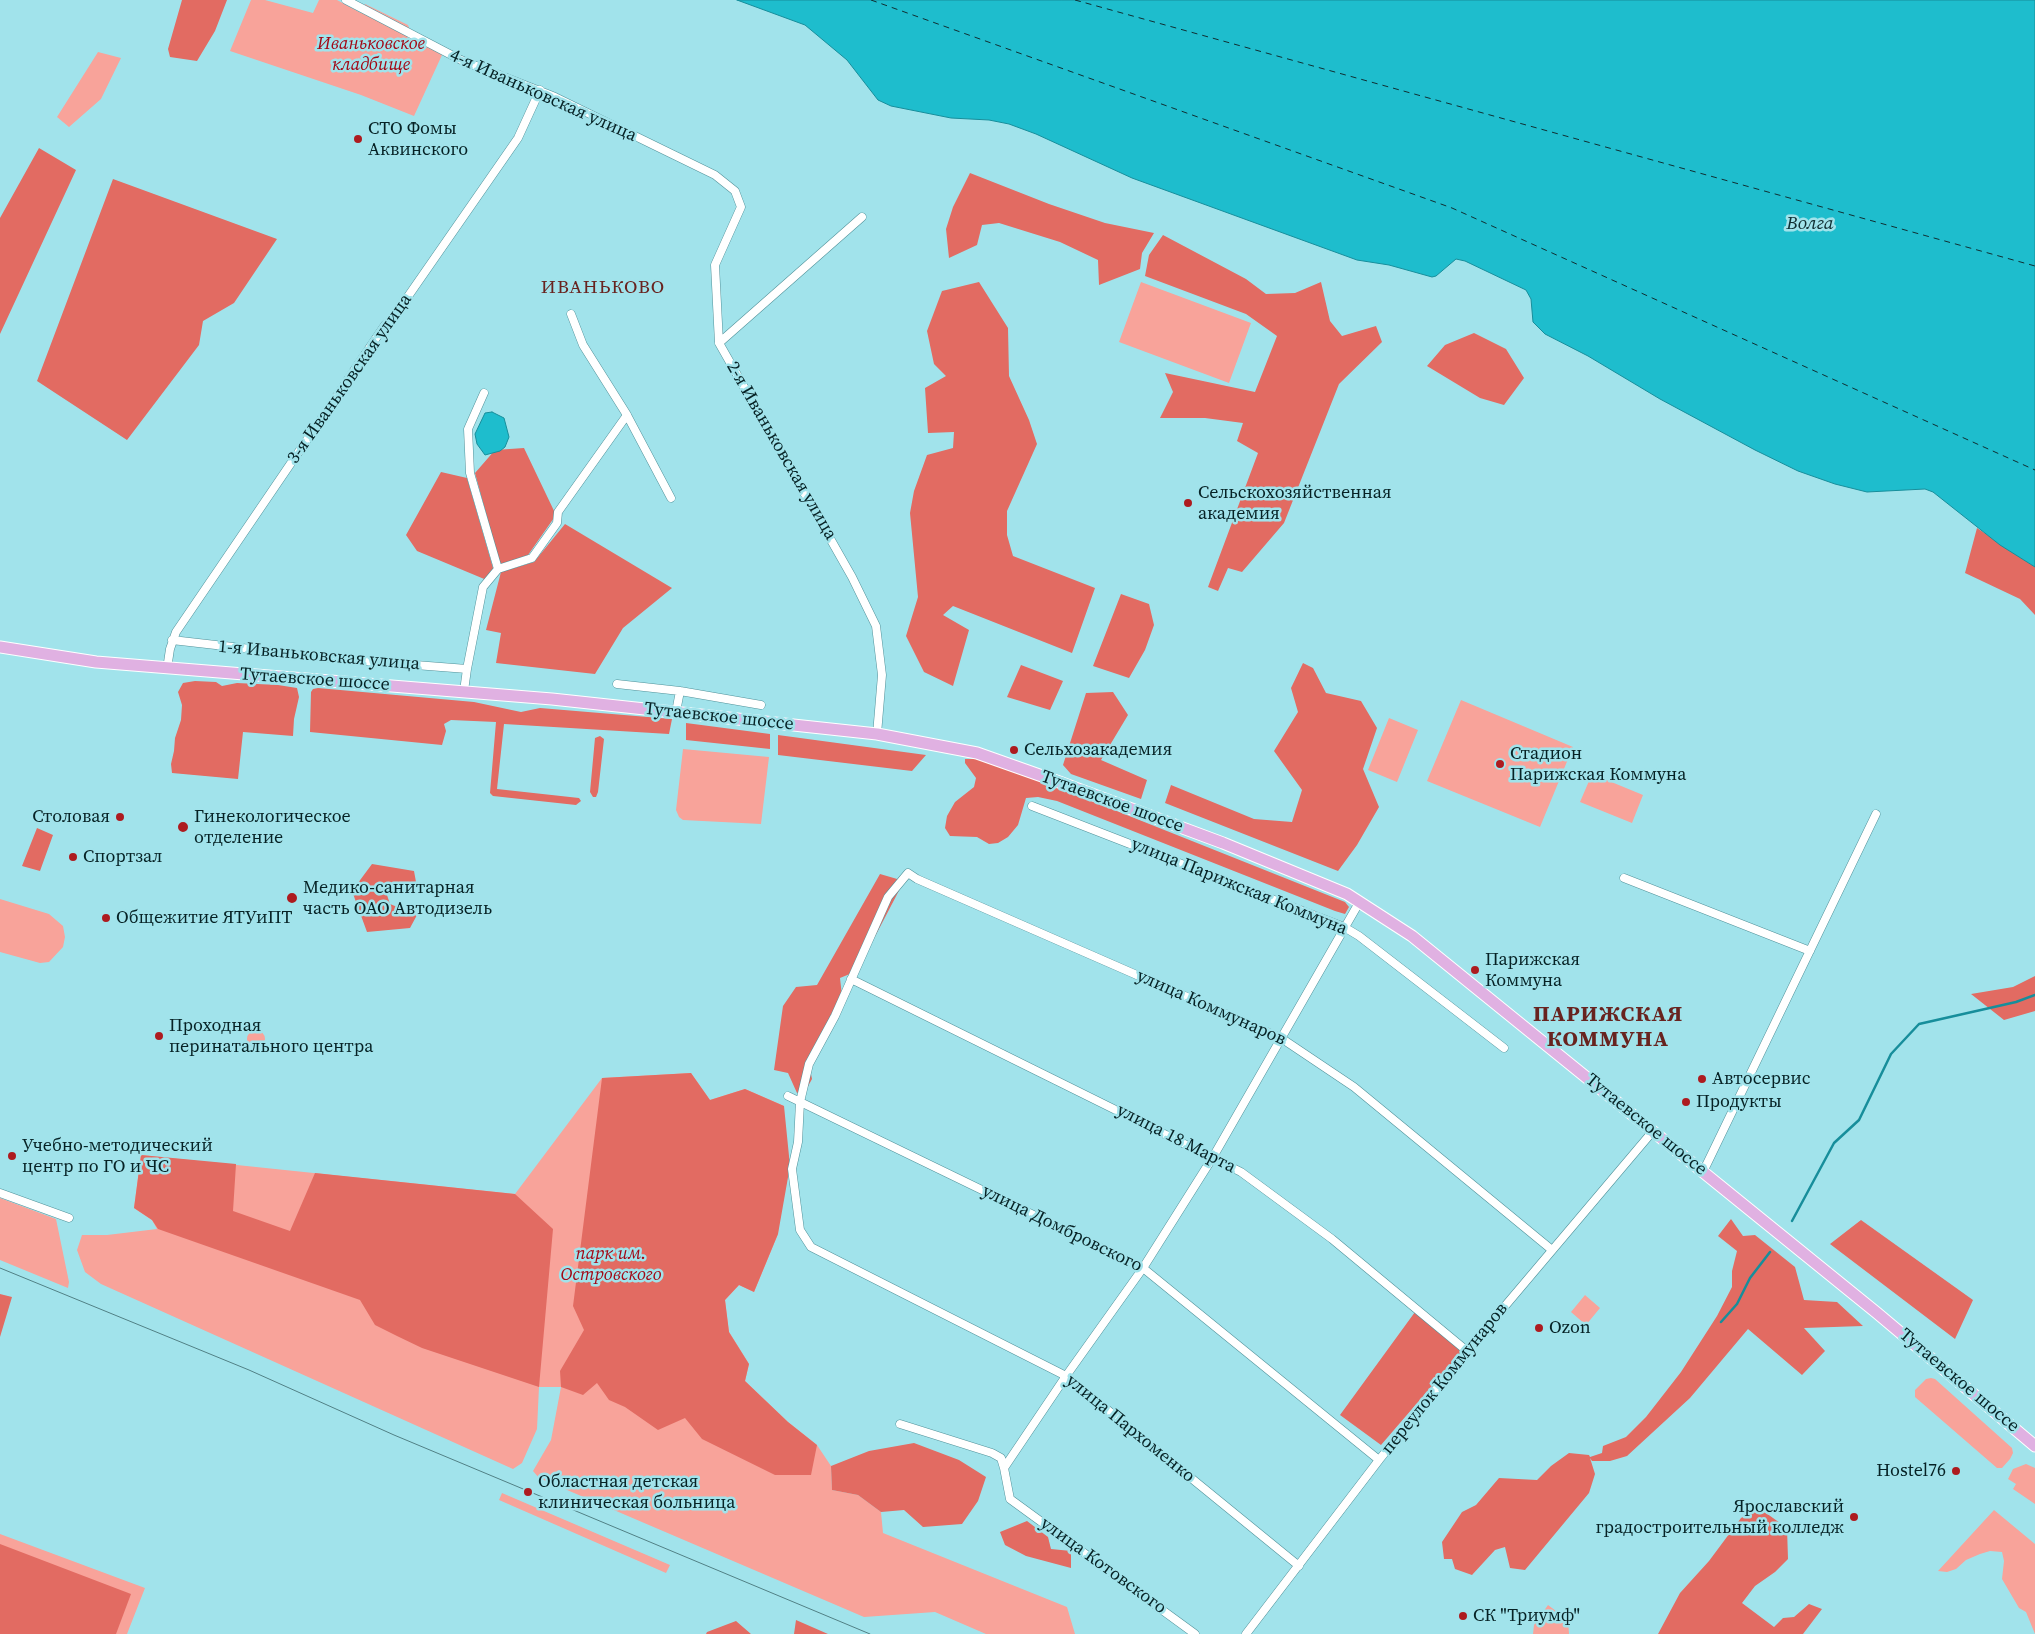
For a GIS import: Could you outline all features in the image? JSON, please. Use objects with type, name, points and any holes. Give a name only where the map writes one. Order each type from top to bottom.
[{"type":"main road","name":"Тутаевское шоссе","points":[[0,646],[96,662],[464,691],[877,734],[977,754],[1045,777],[1223,843],[1360,901],[1412,936],[1877,1313],[2033,1443]]},
{"type":"street","name":"4-я Иваньковская улица","points":[[346,0],[460,60],[540,90],[715,175]]},
{"type":"street","name":"3-я Иваньковская улица","points":[[168,669],[172,640],[385,325],[393,318],[518,138],[540,90]]},
{"type":"street","name":"2-я Иваньковская улица","points":[[715,175],[735,191],[741,207],[715,265],[719,343],[852,577],[876,626],[882,674],[877,734]]},
{"type":"street","points":[[719,343],[862,217]]},
{"type":"street","points":[[571,314],[583,345],[627,415],[671,498]]},
{"type":"street","points":[[484,393],[468,429],[470,473],[498,569]]},
{"type":"street","points":[[464,691],[466,669],[483,588],[498,569],[532,558],[558,523],[558,512],[627,415]]},
{"type":"street","name":"1-я Иваньковская улица","points":[[172,640],[338,659],[466,669]]},
{"type":"street","points":[[617,684],[680,691],[762,705]]},
{"type":"street","points":[[676,712],[680,691]]},
{"type":"street","name":"улица Парижская Коммуна","points":[[1032,806],[1344,927],[1359,936],[1504,1048]]},
{"type":"street","points":[[1703,1172],[1876,814]]},
{"type":"street","name":"улица Коммунаров","points":[[852,979],[888,896],[908,873],[917,879],[1281,1038],[1354,1087],[1552,1250]]},
{"type":"street","points":[[1624,878],[1810,951]]},
{"type":"street","points":[[1004,1468],[1066,1376],[1143,1268],[1213,1156],[1360,901]]},
{"type":"street","points":[[800,1102],[809,1064],[835,1016],[852,979]]},
{"type":"street","name":"улица 18 Марта","points":[[852,979],[1213,1156],[1241,1172],[1332,1239],[1467,1351]]},
{"type":"street","name":"улица Домбровского","points":[[788,1096],[1143,1268],[1379,1460]]},
{"type":"street","name":"улица Пархоменко","points":[[800,1102],[798,1142],[792,1170],[800,1230],[811,1247],[1066,1376],[1299,1566]]},
{"type":"street","name":"переулок Коммунаров","points":[[1246,1634],[1379,1460],[1467,1351],[1654,1131]]},
{"type":"street","points":[[0,1193],[69,1218]]},
{"type":"street","points":[[900,1424],[992,1453],[1000,1458],[1004,1468]]},
{"type":"street","name":"улица Котовского","points":[[1004,1468],[1010,1499],[1195,1634]]},
{"type":"green space","points":[[182,0],[227,0],[215,31],[197,61],[170,57],[168,49]]},
{"type":"green space","name":"Иваньковское кладбище","points":[[251,0],[265,0],[313,13],[319,0],[337,0],[361,13],[365,4],[408,25],[412,35],[442,55],[414,116],[361,95],[230,51]]},
{"type":"green space","points":[[98,52],[121,58],[101,99],[69,127],[57,117]]},
{"type":"green space","points":[[39,148],[76,170],[0,334],[0,218]]},
{"type":"green space","points":[[970,173],[1049,204],[1105,223],[1154,233],[1142,253],[1140,269],[1099,285],[1098,260],[1060,242],[999,223],[982,225],[977,245],[949,258],[946,229],[953,207]]},
{"type":"green space","points":[[113,179],[277,239],[234,303],[203,321],[199,345],[127,440],[37,381]]},
{"type":"green space","points":[[1163,235],[1246,279],[1266,294],[1295,293],[1321,282],[1330,321],[1342,336],[1376,326],[1382,342],[1339,384],[1284,523],[1242,572],[1228,568],[1218,591],[1208,587],[1258,453],[1237,441],[1243,423],[1205,418],[1160,418],[1173,392],[1165,373],[1255,392],[1277,336],[1246,314],[1145,276],[1149,255]]},
{"type":"green space","points":[[979,282],[1008,328],[1009,376],[1029,420],[1037,444],[1007,511],[1007,535],[1013,556],[1095,588],[1072,653],[953,606],[943,615],[969,630],[953,686],[924,672],[906,636],[918,597],[910,513],[914,491],[927,455],[953,448],[954,432],[928,433],[925,388],[946,376],[934,364],[927,331],[942,291]]},
{"type":"green space","points":[[1141,282],[1251,323],[1229,383],[1119,342]]},
{"type":"green space","points":[[1474,333],[1506,349],[1524,378],[1504,405],[1480,398],[1427,366],[1445,345]]},
{"type":"green space","points":[[524,448],[556,515],[528,555],[500,565],[475,473],[495,450]]},
{"type":"green space","points":[[441,472],[467,478],[493,568],[489,581],[417,551],[406,535]]},
{"type":"green space","points":[[565,524],[672,588],[623,628],[595,674],[496,663],[501,633],[486,630],[501,572],[534,562]]},
{"type":"green space","points":[[1977,528],[2035,567],[2035,615],[2020,599],[1965,573]]},
{"type":"green space","points":[[1121,594],[1149,604],[1154,625],[1145,650],[1129,678],[1093,666]]},
{"type":"green space","points":[[1303,663],[1313,668],[1326,693],[1361,701],[1377,728],[1363,769],[1379,807],[1357,845],[1338,871],[1165,803],[1171,785],[1254,819],[1292,822],[1302,790],[1274,751],[1298,712],[1291,688]]},
{"type":"green space","points":[[1021,665],[1063,681],[1050,710],[1007,697]]},
{"type":"green space","points":[[195,681],[216,682],[222,686],[237,683],[297,688],[299,697],[294,719],[293,736],[243,732],[238,779],[172,773],[171,764],[175,738],[181,720],[182,705],[178,692],[183,683]]},
{"type":"green space","points":[[313,689],[474,702],[521,712],[540,708],[672,719],[669,734],[504,724],[497,789],[579,798],[581,801],[576,805],[493,796],[490,793],[496,722],[451,720],[444,724],[446,731],[442,745],[310,732],[311,692]]},
{"type":"green space","points":[[1113,692],[1128,715],[1101,760],[1147,780],[1141,799],[1071,774],[1063,765],[1086,693]]},
{"type":"green space","name":"Стадион Парижская Коммуна","points":[[1461,700],[1573,747],[1540,827],[1427,781]]},
{"type":"green space","points":[[1389,718],[1418,730],[1397,782],[1368,770]]},
{"type":"green space","points":[[686,723],[770,734],[770,749],[686,740]]},
{"type":"green space","points":[[778,735],[926,755],[912,771],[778,755]]},
{"type":"green space","points":[[600,736],[604,739],[598,792],[596,797],[593,797],[590,792],[595,738]]},
{"type":"green space","points":[[683,749],[769,757],[761,824],[683,820],[679,817],[676,810]]},
{"type":"green space","points":[[965,759],[977,759],[1044,782],[1345,902],[1349,907],[1345,914],[1335,911],[1057,801],[1038,797],[1026,798],[1018,825],[1008,837],[998,843],[989,844],[977,837],[950,836],[945,828],[947,816],[955,802],[974,787],[976,778],[965,763]]},
{"type":"green space","points":[[1592,774],[1643,795],[1632,823],[1580,802]]},
{"type":"green space","points":[[37,828],[53,835],[40,871],[22,866]]},
{"type":"green space","points":[[372,864],[414,871],[416,882],[386,892],[390,904],[417,915],[410,928],[367,932],[352,891]]},
{"type":"green space","points":[[880,874],[904,881],[857,971],[840,978],[842,996],[809,1064],[812,1079],[806,1090],[797,1093],[788,1073],[774,1070],[783,1006],[796,987],[817,985]]},
{"type":"green space","points":[[0,899],[49,914],[63,926],[65,937],[63,947],[49,962],[40,963],[0,952]]},
{"type":"green space","points":[[2035,976],[2035,1011],[2004,1020],[1971,994],[2013,987]]},
{"type":"green space","points":[[256,1030],[262,1033],[265,1039],[262,1045],[256,1048],[250,1045],[247,1039],[250,1033]]},
{"type":"green space","name":"парк им. Островского","points":[[691,1073],[710,1100],[745,1089],[784,1106],[778,1234],[754,1292],[739,1285],[725,1300],[729,1332],[749,1364],[745,1381],[788,1422],[817,1445],[831,1466],[832,1490],[858,1495],[881,1512],[883,1533],[1067,1607],[1075,1634],[986,1634],[935,1612],[864,1617],[539,1478],[533,1471],[551,1440],[561,1387],[539,1387],[537,1429],[522,1463],[513,1469],[101,1284],[85,1272],[77,1250],[82,1235],[107,1235],[157,1229],[152,1220],[134,1208],[141,1155],[515,1194],[602,1078]]},
{"type":"green space","points":[[691,1073],[710,1100],[745,1089],[784,1106],[790,1166],[778,1234],[754,1292],[739,1285],[725,1300],[729,1332],[749,1364],[745,1381],[788,1422],[817,1445],[811,1475],[775,1475],[702,1439],[685,1418],[658,1430],[625,1407],[609,1400],[597,1383],[583,1395],[561,1387],[560,1371],[584,1330],[573,1306],[602,1078]]},
{"type":"green space","points":[[141,1155],[236,1164],[233,1211],[290,1231],[315,1173],[515,1194],[553,1229],[539,1387],[422,1348],[397,1336],[375,1325],[360,1300],[158,1229],[152,1220],[134,1208]]},
{"type":"green space","points":[[0,1198],[56,1219],[69,1282],[68,1288],[0,1260]]},
{"type":"green space","points":[[1731,1219],[1743,1236],[1755,1235],[1795,1267],[1804,1300],[1837,1302],[1863,1326],[1804,1328],[1825,1351],[1802,1375],[1748,1329],[1690,1398],[1627,1456],[1610,1461],[1592,1461],[1590,1458],[1595,1474],[1589,1493],[1525,1570],[1510,1568],[1505,1547],[1495,1550],[1472,1575],[1455,1569],[1452,1559],[1444,1559],[1442,1542],[1462,1512],[1476,1505],[1499,1478],[1537,1480],[1551,1466],[1569,1453],[1589,1455],[1590,1457],[1602,1453],[1603,1446],[1626,1437],[1646,1417],[1681,1372],[1717,1316],[1732,1287],[1732,1271],[1737,1251],[1718,1236]]},
{"type":"green space","points":[[1861,1220],[1973,1300],[1955,1339],[1830,1244]]},
{"type":"green space","points":[[0,1294],[12,1297],[0,1337]]},
{"type":"green space","points":[[1585,1295],[1600,1308],[1586,1325],[1571,1312]]},
{"type":"green space","points":[[1415,1312],[1462,1351],[1381,1445],[1340,1415]]},
{"type":"green space","points":[[1926,1379],[1935,1379],[2012,1448],[2013,1453],[2010,1459],[2002,1468],[1997,1468],[1915,1397],[1915,1390]]},
{"type":"green space","points":[[914,1443],[959,1460],[986,1477],[978,1501],[962,1524],[923,1527],[904,1510],[881,1512],[858,1495],[832,1490],[831,1466],[869,1451]]},
{"type":"green space","points":[[2026,1464],[2035,1468],[2035,1504],[2013,1489],[2016,1484],[2008,1479],[2013,1469]]},
{"type":"green space","points":[[502,1493],[670,1565],[666,1573],[499,1500]]},
{"type":"green space","points":[[1756,1509],[1766,1513],[1787,1528],[1788,1559],[1775,1572],[1755,1586],[1742,1603],[1774,1627],[1783,1618],[1794,1617],[1809,1604],[1822,1609],[1803,1634],[1658,1634],[1680,1593],[1709,1561],[1741,1518]]},
{"type":"green space","points":[[1994,1510],[2035,1544],[2035,1634],[2026,1612],[2019,1608],[2002,1579],[2004,1561],[2002,1552],[1990,1551],[1966,1560],[1956,1569],[1947,1572],[1938,1571]]},
{"type":"green space","points":[[1027,1521],[1048,1537],[1051,1549],[1071,1551],[1071,1568],[1026,1556],[1005,1545],[1000,1532]]},
{"type":"green space","points":[[0,1534],[145,1588],[127,1634],[0,1634]]},
{"type":"green space","points":[[0,1544],[131,1594],[116,1634],[0,1634]]},
{"type":"green space","points":[[1548,1605],[1568,1620],[1569,1634],[1533,1634],[1534,1625]]},
{"type":"green space","points":[[796,1620],[828,1634],[794,1634]]},
{"type":"green space","points":[[736,1621],[751,1634],[706,1634],[707,1632]]},
{"type":"water","name":"Волга","points":[[737,0],[2035,0],[2035,567],[2000,545],[1933,492],[1925,489],[1867,492],[1835,484],[1798,471],[1660,399],[1588,356],[1545,334],[1533,322],[1531,299],[1526,290],[1465,261],[1456,259],[1436,276],[1432,277],[1389,265],[1357,260],[1132,178],[1036,134],[1009,124],[989,120],[951,118],[891,106],[878,100],[847,60],[805,25]]},
{"type":"water","points":[[492,412],[504,418],[509,437],[505,447],[500,451],[485,455],[477,444],[475,434],[485,413]]},
{"type":"waterway","points":[[1792,1221],[1834,1143],[1859,1120],[1891,1054],[1919,1024],[2016,1002],[2035,995]]},
{"type":"waterway","points":[[1721,1322],[1737,1304],[1750,1278],[1770,1252]]},
{"type":"ferry route","points":[[871,0],[1452,208],[2035,470]]},
{"type":"ferry route","points":[[1075,0],[2035,266]]},
{"type":"tram line","points":[[0,1268],[249,1370],[394,1435],[870,1634]]},
{"type":"place","name":"СТО Фомы Аквинского","points":[[358,139]]},
{"type":"place","name":"Сельскохозяйственная академия","points":[[1188,503]]},
{"type":"place","name":"Сельхозакадемия","points":[[1014,750]]},
{"type":"place","name":"Стадион Парижская Коммуна","points":[[1500,764]]},
{"type":"place","name":"Столовая","points":[[120,817]]},
{"type":"place","name":"Гинекологическое отделение","points":[[183,827]]},
{"type":"place","name":"Спортзал","points":[[73,857]]},
{"type":"place","name":"Медико-санитарная часть ОАО Автодизель","points":[[292,898]]},
{"type":"place","name":"Общежитие ЯТУиПТ","points":[[106,918]]},
{"type":"place","name":"Парижская Коммуна","points":[[1475,970]]},
{"type":"place","name":"Проходная перинатального центра","points":[[159,1036]]},
{"type":"place","name":"Автосервис","points":[[1702,1079]]},
{"type":"place","name":"Продукты","points":[[1686,1102]]},
{"type":"place","name":"Учебно-методический центр по ГО и ЧС","points":[[12,1156]]},
{"type":"place","name":"Ozon","points":[[1539,1328]]},
{"type":"place","name":"Hostel76","points":[[1956,1471]]},
{"type":"place","name":"Областная детская клиническая больница","points":[[528,1492]]},
{"type":"place","name":"Ярославский градостроительный колледж","points":[[1854,1517]]},
{"type":"place","name":"СК \"Триумф\"","points":[[1463,1616]]},
{"type":"district","name":"ИВАНЬКОВО","points":[[603,288]]},
{"type":"district","name":"ПАРИЖСКАЯ КОММУНА","points":[[1608,1028]]}]
